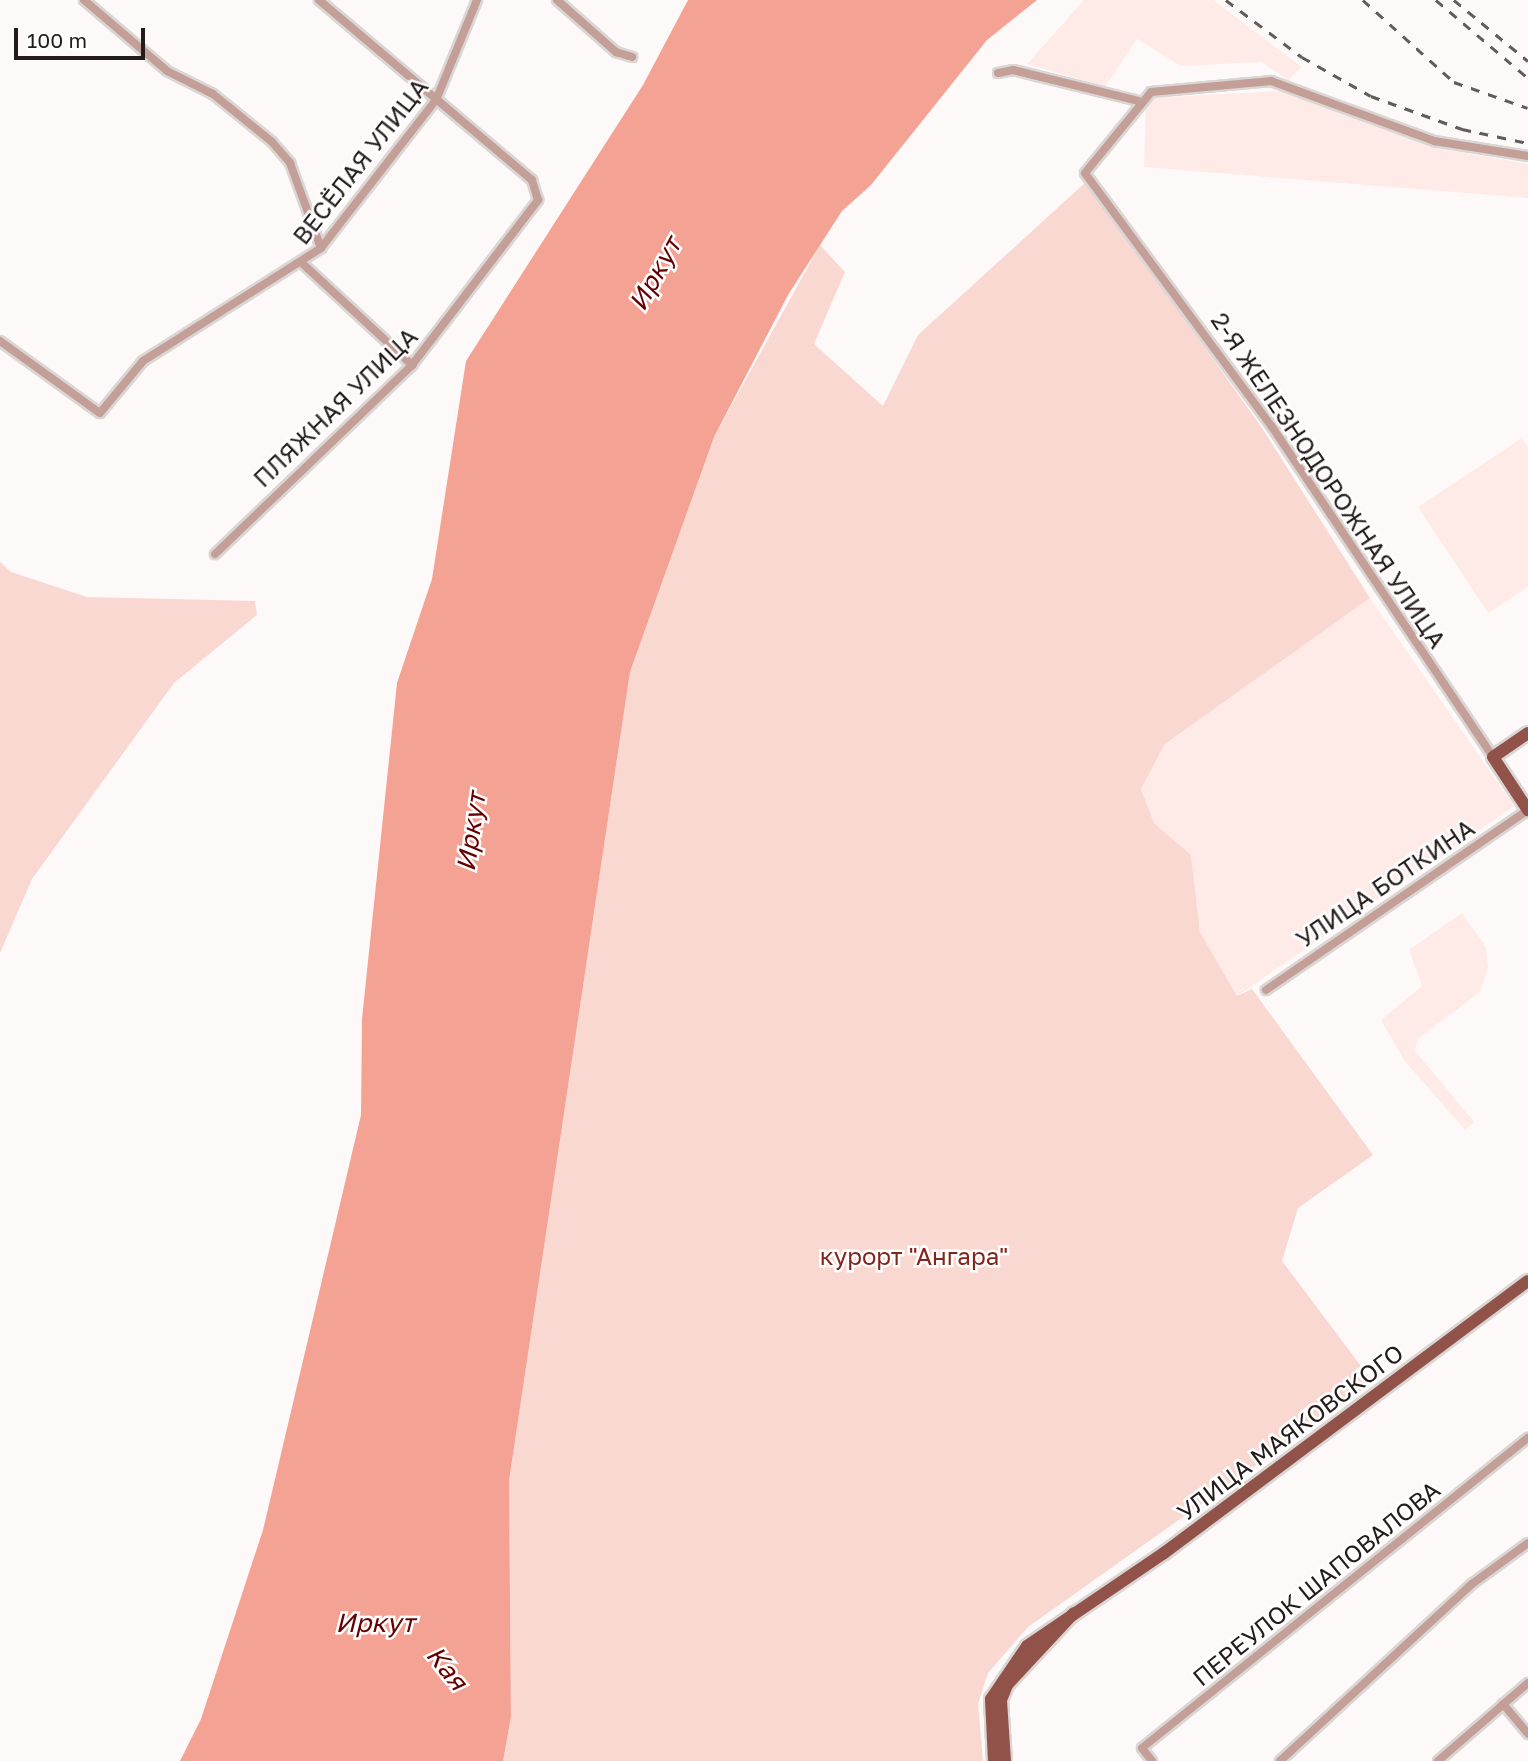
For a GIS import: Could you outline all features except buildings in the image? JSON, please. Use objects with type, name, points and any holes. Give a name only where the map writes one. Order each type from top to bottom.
[{"type":"main road","points":[[1493,757],[1528,733]]},
{"type":"main road","name":"2-Я ЖЕЛЕЗНОДОРОЖНАЯ УЛИЦА","points":[[1493,757],[1528,810]]},
{"type":"main road","name":"УЛИЦА МАЯКОВСКОГО","points":[[994,1761],[991,1699],[1003,1675],[1027,1646],[1528,1280]]},
{"type":"main road","name":"УЛИЦА МАЯКОВСКОГО","points":[[1005,1761],[1002,1700],[1007,1685],[1074,1614]]},
{"type":"street","points":[[84,0],[167,71],[213,94],[272,142],[290,163],[321,248]]},
{"type":"street","points":[[319,0],[436,100]]},
{"type":"street","name":"ВЕСЁЛАЯ УЛИЦА","points":[[0,341],[100,413],[144,361],[303,264],[321,248],[436,100],[477,0]]},
{"type":"street","points":[[558,0],[616,52],[632,57]]},
{"type":"street","points":[[998,73],[1013,70],[1138,101],[1173,88],[1271,81],[1434,141],[1528,156]]},
{"type":"street","name":"ПЛЯЖНАЯ УЛИЦА","points":[[215,554],[412,365],[533,213],[540,192],[532,180],[436,100]]},
{"type":"street","name":"2-Я ЖЕЛЕЗНОДОРОЖНАЯ УЛИЦА","points":[[1138,101],[1088,161],[1087,181],[1272,427],[1493,757]]},
{"type":"street","points":[[303,264],[412,365]]},
{"type":"street","name":"УЛИЦА БОТКИНА","points":[[1266,990],[1528,810]]},
{"type":"street","name":"ПЕРЕУЛОК ШАПОВАЛОВА","points":[[1152,1761],[1142,1748],[1528,1438]]},
{"type":"street","points":[[1280,1761],[1472,1584],[1528,1544]]},
{"type":"street","points":[[1438,1761],[1528,1683]]},
{"type":"street","points":[[1503,1704],[1528,1734]]},
{"type":"shaded area","points":[[1084,0],[1213,0],[1302,67],[1288,80],[1262,62],[1181,66],[1137,39],[1105,87],[1027,64]]},
{"type":"shaded area","points":[[1281,91],[1438,148],[1528,164],[1528,198],[1144,167],[1146,98]]},
{"type":"shaded area","points":[[1522,438],[1528,448],[1528,587],[1488,613],[1418,507]]},
{"type":"shaded area","points":[[1370,598],[1514,806],[1237,996],[1200,932],[1191,855],[1154,823],[1141,789],[1165,744]]},
{"type":"shaded area","points":[[1462,913],[1486,947],[1488,968],[1480,992],[1418,1039],[1415,1051],[1474,1122],[1465,1130],[1404,1060],[1381,1020],[1422,986],[1409,950]]},
{"type":"green space","name":"курорт \"Ангара\"","points":[[1087,181],[1262,428],[1370,598],[1165,744],[1141,789],[1154,823],[1191,855],[1200,932],[1237,996],[1252,989],[1373,1155],[1298,1208],[1282,1261],[1373,1382],[1028,1627],[988,1673],[978,1704],[983,1761],[503,1761],[511,1717],[509,1481],[630,672],[714,437],[820,245],[845,272],[814,344],[883,406],[918,335]]},
{"type":"green space","points":[[0,562],[11,572],[87,597],[255,601],[257,615],[174,683],[32,879],[0,953]]},
{"type":"water","name":"Иркут","points":[[688,0],[1037,0],[987,40],[871,185],[842,211],[788,295],[714,437],[630,672],[509,1481],[511,1717],[503,1761],[180,1761],[201,1719],[263,1530],[361,1115],[362,1019],[397,683],[432,579],[466,361],[643,85]]},
{"type":"railway","points":[[1226,0],[1302,57],[1371,96],[1462,129],[1528,143]]},
{"type":"railway","points":[[1363,0],[1454,82],[1528,108]]},
{"type":"railway","points":[[1436,0],[1528,78]]},
{"type":"railway","points":[[1454,0],[1528,61]]},
{"type":"water label","name":"Кая","points":[[447,1668]]}]
